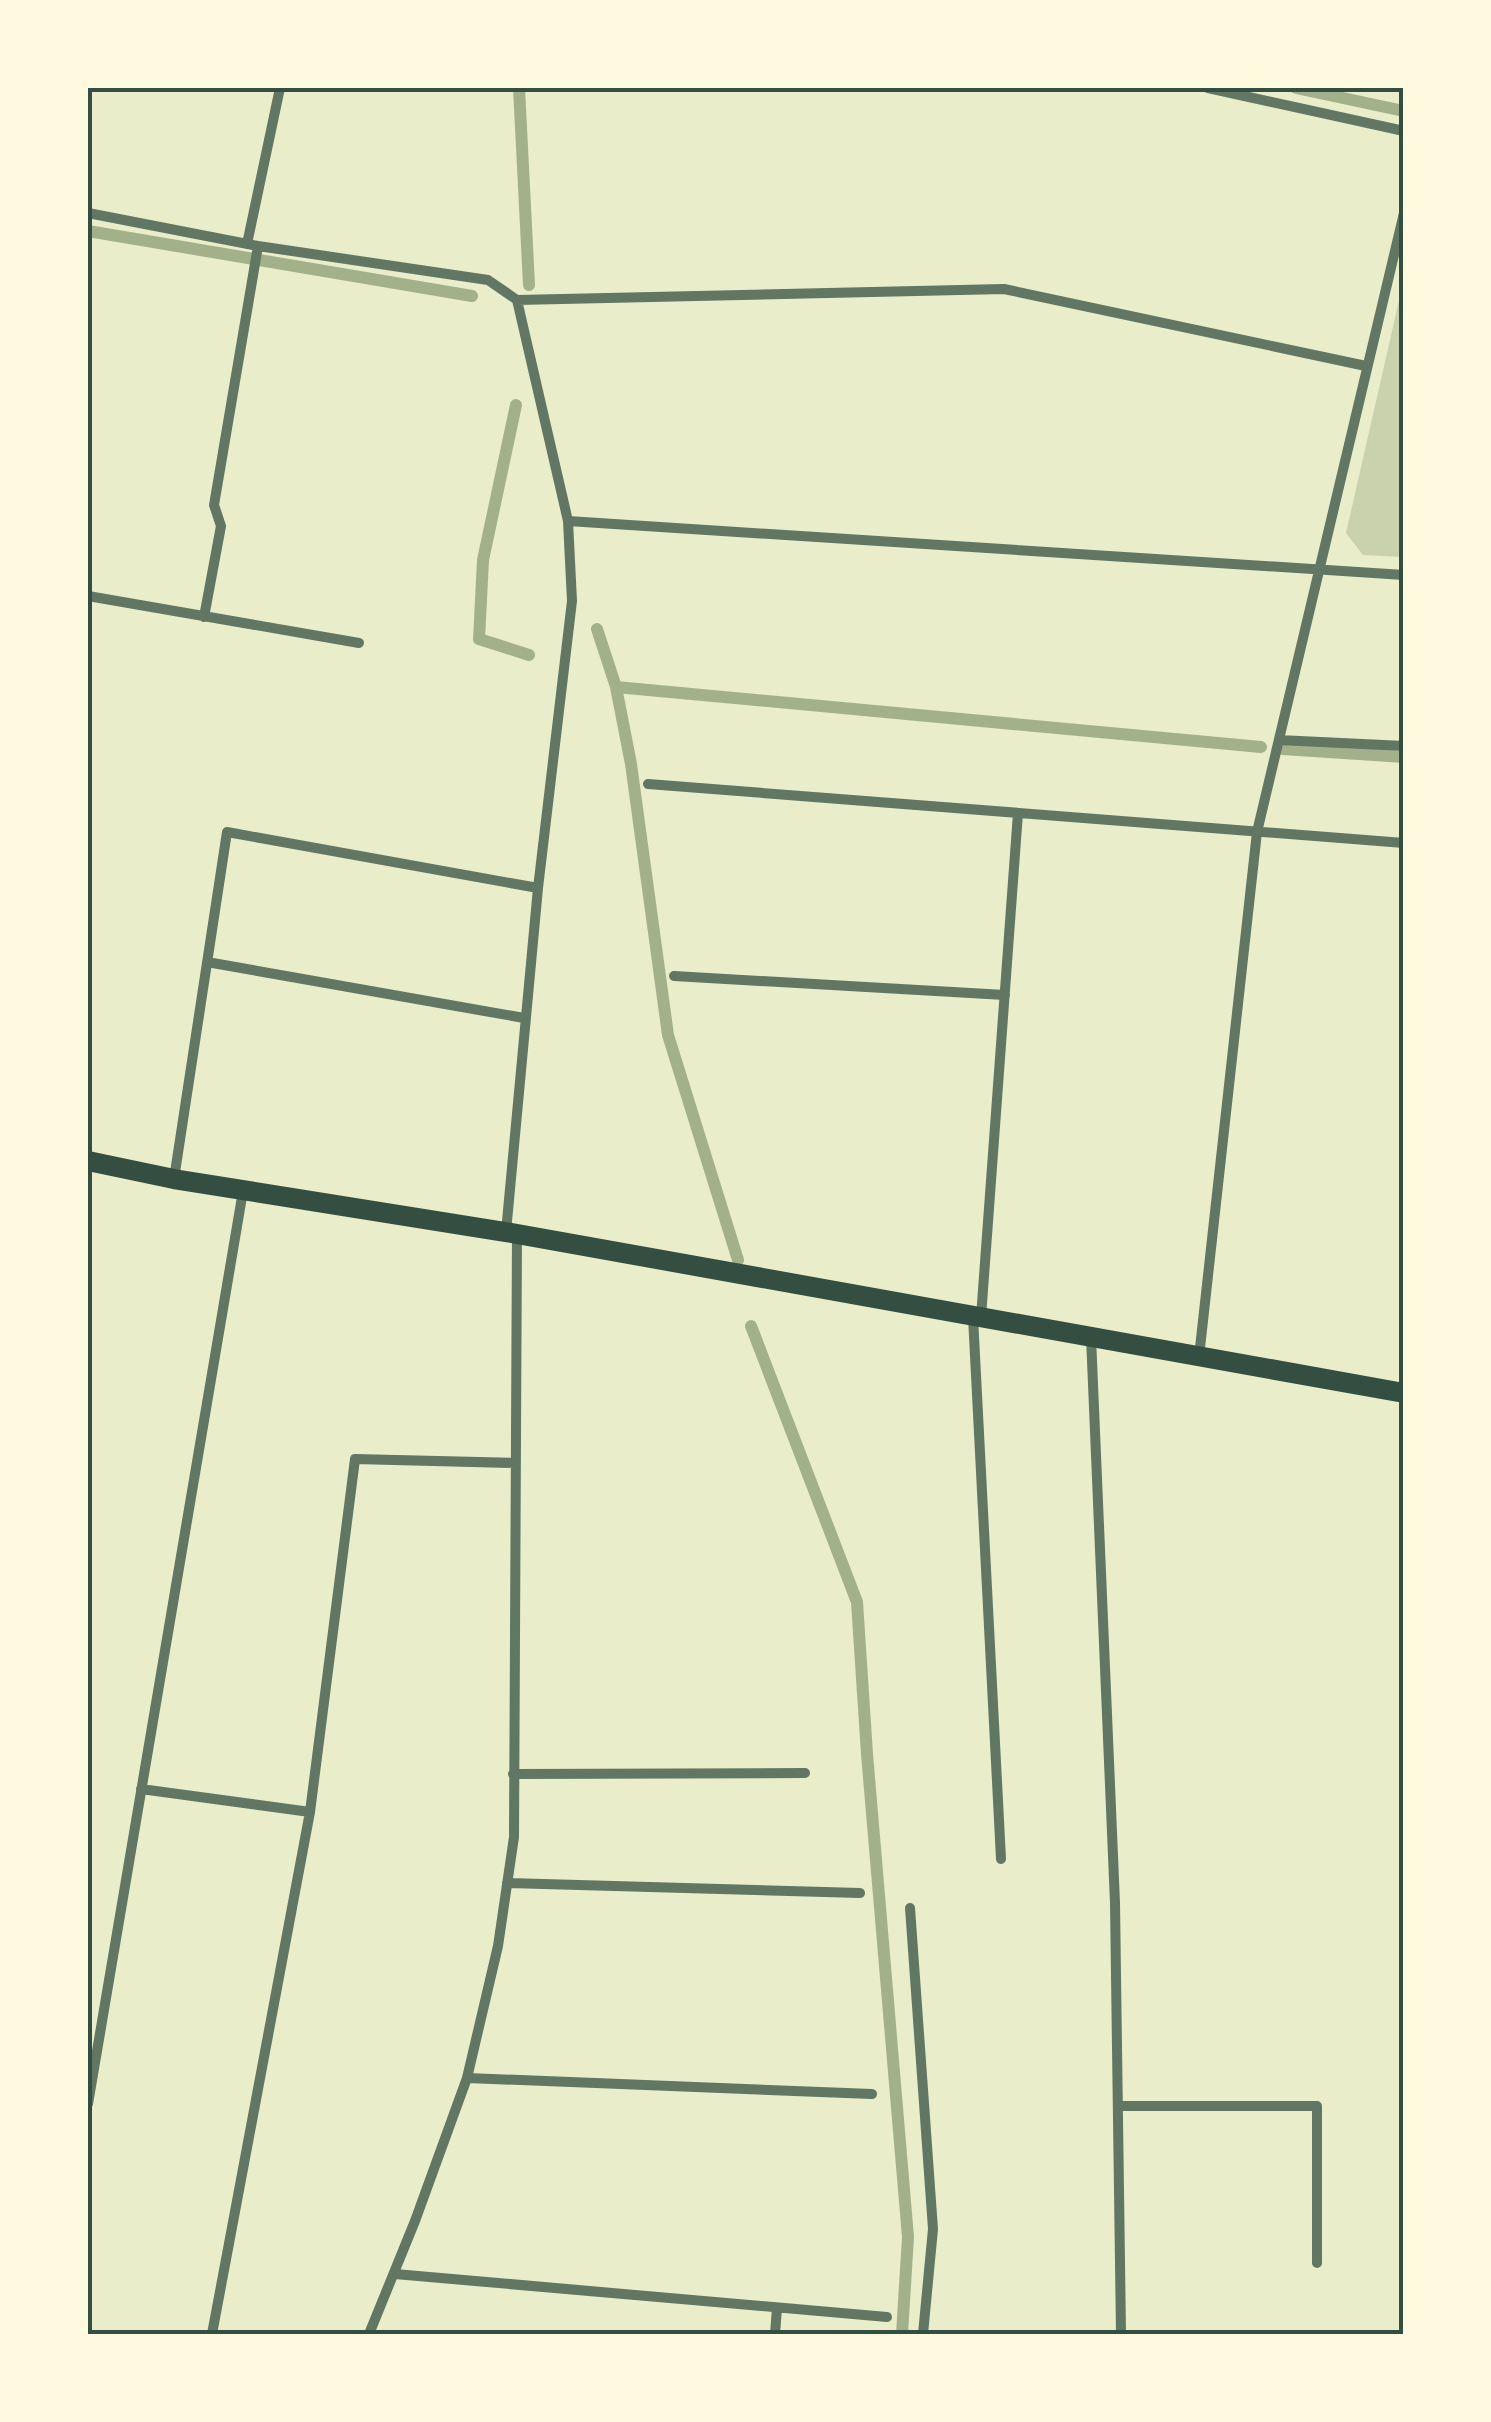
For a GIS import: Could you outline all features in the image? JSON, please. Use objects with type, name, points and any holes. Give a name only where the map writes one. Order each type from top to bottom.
[{"type":"main road","points":[[88,1160],[174,1179],[512,1233],[1404,1393]]},
{"type":"street","points":[[204,617],[222,526],[214,505],[280,88]]},
{"type":"street","points":[[1208,88],[1404,131]]},
{"type":"street","points":[[88,213],[254,253],[488,280],[517,300],[1004,289],[1366,366]]},
{"type":"street","points":[[1198,1358],[1257,832],[1404,213]]},
{"type":"street","points":[[369,2334],[467,2078],[498,1946],[514,1837],[512,1233],[524,1018],[572,601],[568,521],[517,300]]},
{"type":"street","points":[[568,521],[1404,575]]},
{"type":"street","points":[[88,596],[359,643]]},
{"type":"street","points":[[1279,740],[1404,746]]},
{"type":"street","points":[[648,784],[1404,844]]},
{"type":"street","points":[[1001,1859],[977,1316],[1018,813]]},
{"type":"street","points":[[174,1179],[226,832],[538,888]]},
{"type":"street","points":[[208,962],[524,1018]]},
{"type":"street","points":[[674,976],[1004,995]]},
{"type":"street","points":[[88,2104],[243,1190]]},
{"type":"street","points":[[1090,1337],[1115,1904],[1121,2334]]},
{"type":"street","points":[[212,2334],[310,1812],[355,1459],[514,1463]]},
{"type":"street","points":[[514,1774],[806,1773]]},
{"type":"street","points":[[141,1789],[310,1812]]},
{"type":"street","points":[[507,1883],[860,1892]]},
{"type":"street","points":[[910,1908],[933,2230],[923,2334]]},
{"type":"street","points":[[467,2078],[872,2094]]},
{"type":"street","points":[[1118,2106],[1317,2106],[1317,2263]]},
{"type":"street","points":[[395,2274],[887,2316]]},
{"type":"street","points":[[775,2334],[777,2308]]},
{"type":"green space","points":[[1403,283],[1403,557],[1363,555],[1346,533]]},
{"type":"waterway","points":[[519,88],[529,285]]},
{"type":"waterway","points":[[1296,88],[1399,110]]},
{"type":"waterway","points":[[88,231],[472,296]]},
{"type":"waterway","points":[[516,405],[483,560],[479,639],[529,655]]},
{"type":"waterway","points":[[597,629],[616,687]]},
{"type":"waterway","points":[[738,1260],[668,1035],[631,764],[616,687],[1261,747]]},
{"type":"waterway","points":[[1283,749],[1404,757]]},
{"type":"waterway","points":[[751,1326],[857,1602],[908,2237],[902,2334]]}]
